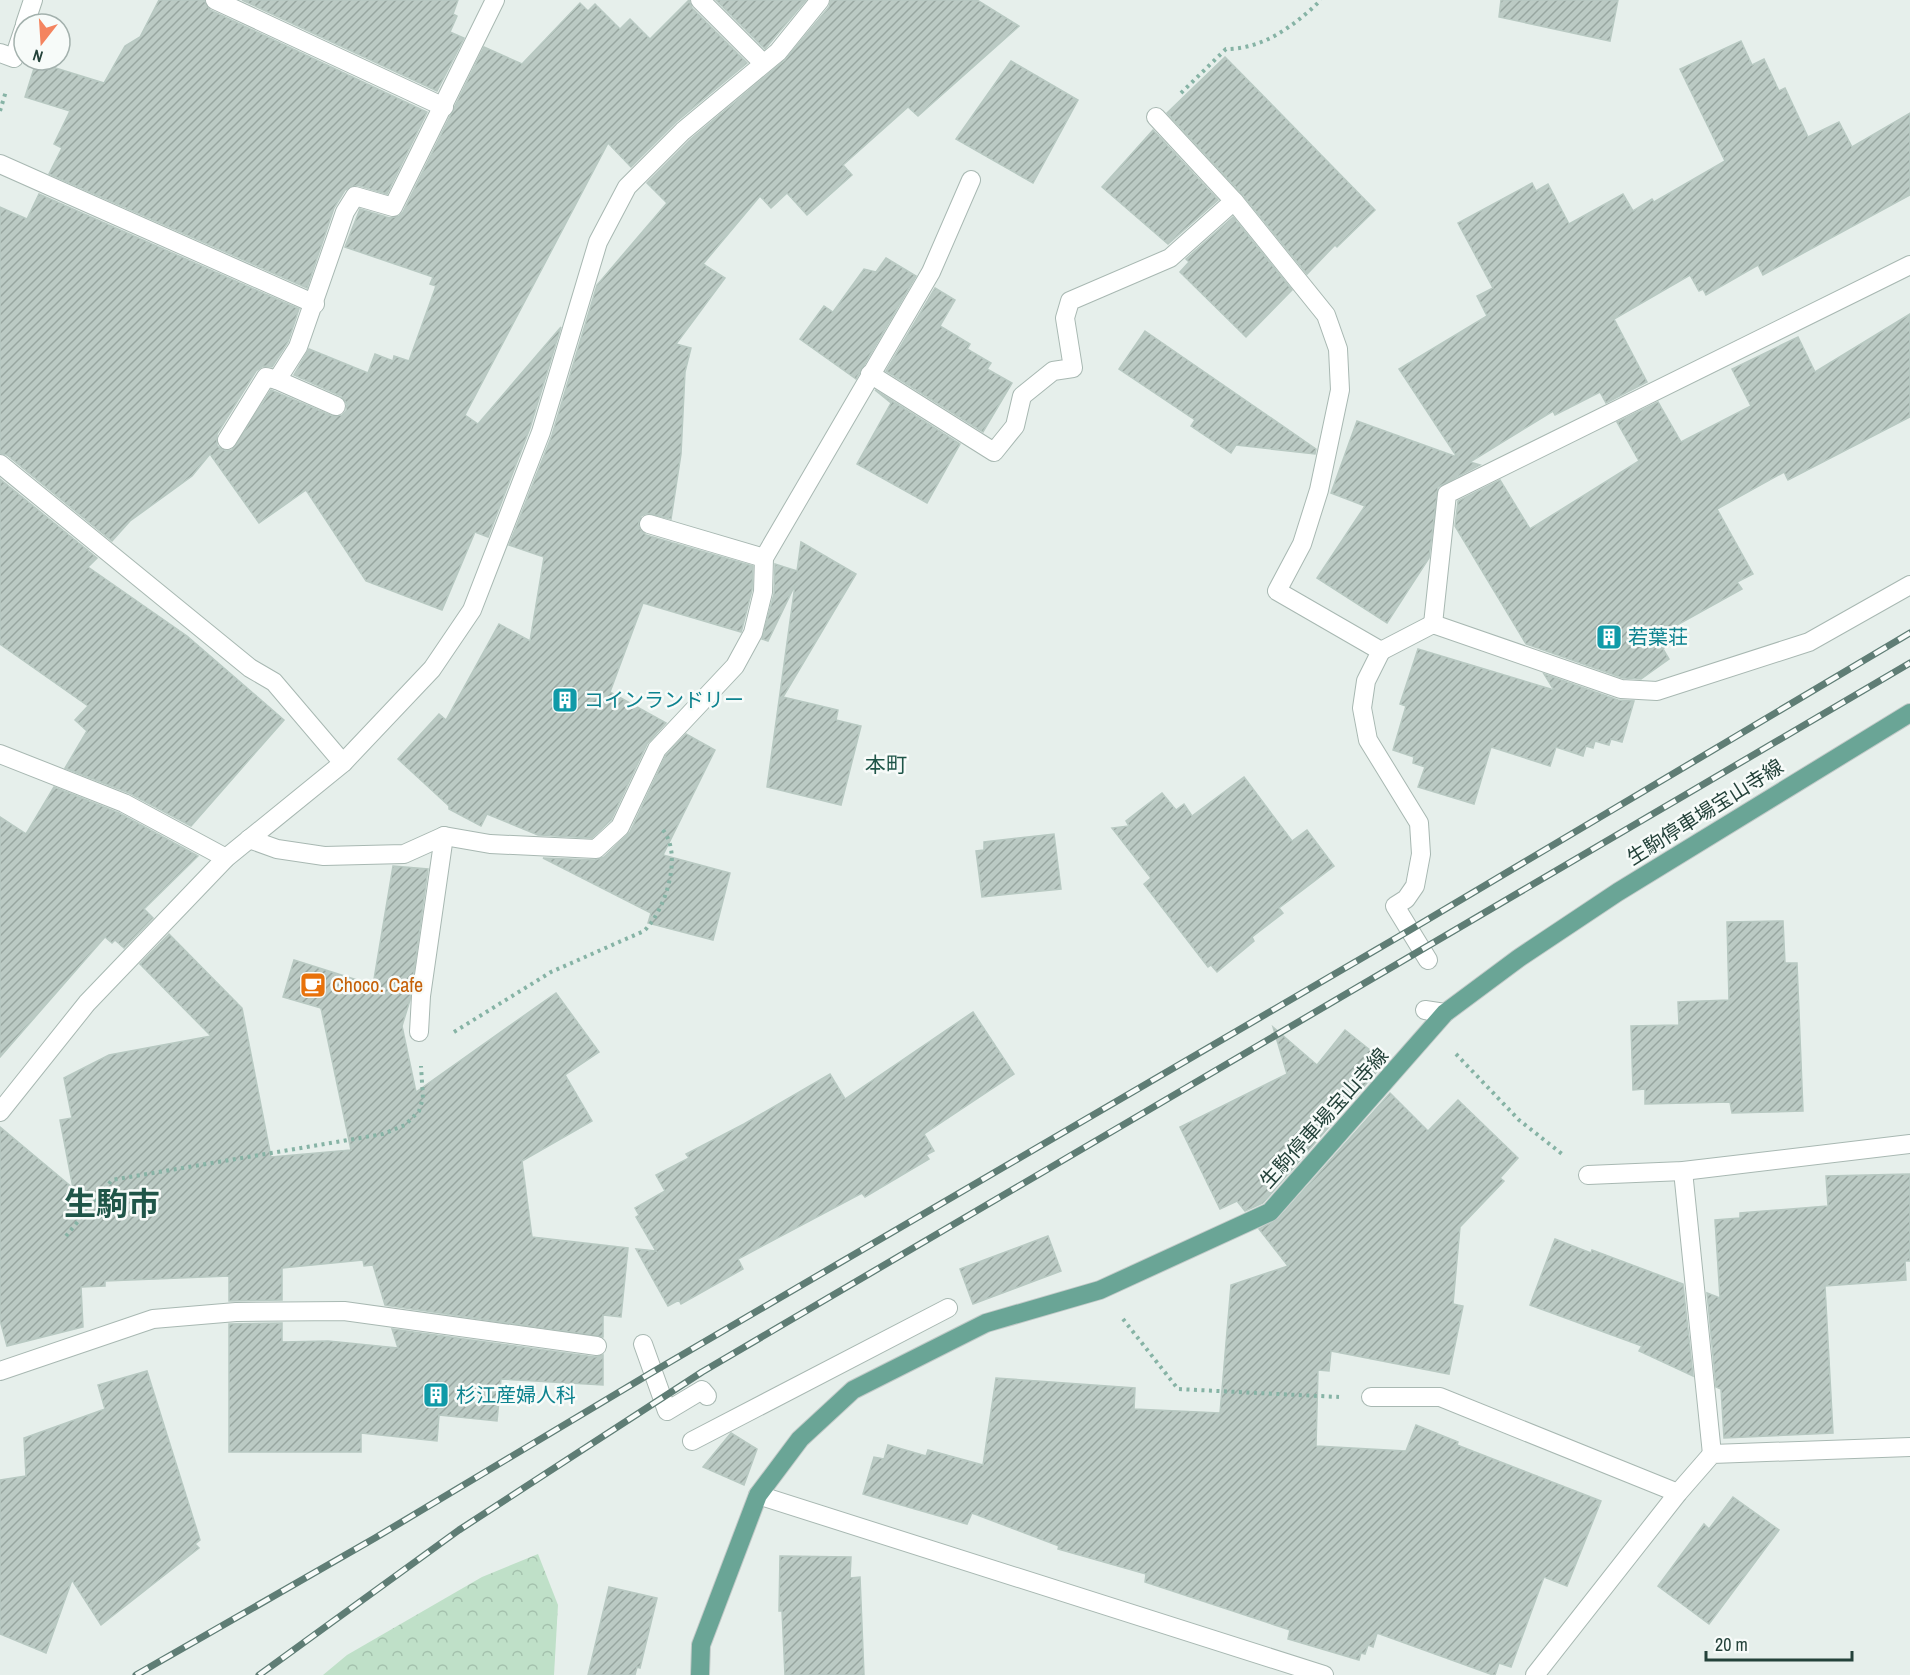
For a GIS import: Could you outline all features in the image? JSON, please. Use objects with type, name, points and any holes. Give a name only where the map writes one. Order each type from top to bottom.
[{"type":"main road","name":"生駒停車場宝山寺線","points":[[700,1675],[701,1645],[758,1495],[800,1439],[853,1390],[986,1323],[1100,1290],[1270,1212],[1445,1013],[1519,958],[1618,892],[1910,713]]},
{"type":"street","points":[[215,0],[444,107]]},
{"type":"street","points":[[276,380],[298,348],[345,212],[355,196],[393,207],[495,0]]},
{"type":"street","points":[[700,0],[763,63]]},
{"type":"street","points":[[0,1112],[87,1003],[226,858],[343,763],[432,669],[472,610],[541,432],[598,242],[627,187],[683,131],[778,52],[820,0]]},
{"type":"street","points":[[1156,117],[1234,201],[1326,315],[1338,349],[1340,390],[1319,490],[1302,544],[1277,591],[1381,651]]},
{"type":"street","points":[[0,164],[315,304]]},
{"type":"street","points":[[249,839],[277,849],[324,856],[404,854],[444,836],[490,844],[596,849],[620,827],[657,749],[735,666],[753,633],[764,592],[764,558],[931,272],[971,180]]},
{"type":"street","points":[[870,374],[994,452],[1015,426],[1022,396],[1053,371],[1072,368],[1065,318],[1070,301],[1170,258],[1234,201]]},
{"type":"street","points":[[1433,624],[1447,494],[1910,265]]},
{"type":"street","points":[[227,440],[266,377],[336,406]]},
{"type":"street","points":[[0,464],[250,668],[274,682],[343,763]]},
{"type":"street","points":[[649,524],[764,558]]},
{"type":"street","points":[[1428,960],[1395,906],[1406,899],[1415,886],[1421,854],[1419,823],[1368,740],[1362,708],[1366,681],[1381,651],[1433,624],[1622,689],[1657,691],[1809,642],[1910,585]]},
{"type":"street","points":[[0,754],[124,803],[226,858]]},
{"type":"street","points":[[419,1032],[421,996],[444,836]]},
{"type":"street","points":[[1425,1010],[1445,1013]]},
{"type":"street","points":[[1588,1175],[1683,1171],[1910,1144]]},
{"type":"street","points":[[1535,1675],[1678,1493],[1712,1454],[1683,1171]]},
{"type":"street","points":[[692,1441],[948,1308]]},
{"type":"street","points":[[0,1371],[153,1318],[236,1312],[344,1311],[597,1346]]},
{"type":"street","points":[[643,1344],[667,1411],[702,1390],[707,1396]]},
{"type":"street","points":[[1371,1397],[1440,1397],[1678,1493]]},
{"type":"street","points":[[1712,1454],[1910,1448]]},
{"type":"street","points":[[758,1495],[1324,1675]]},
{"type":"path","points":[[1156,117],[1226,49],[1243,49],[1284,30],[1320,0]]},
{"type":"path","points":[[66,1236],[112,1180],[247,1155],[337,1143],[382,1134],[405,1125],[419,1111],[423,1098],[419,1032],[446,1036],[505,1003],[551,972],[644,931],[655,921],[672,870],[673,852],[668,834],[656,823],[627,811]]},
{"type":"path","points":[[1433,1029],[1519,1120],[1588,1175]]},
{"type":"path","points":[[1100,1290],[1178,1389],[1371,1397]]},
{"type":"green space","points":[[538,1554],[558,1605],[554,1675],[323,1675],[347,1655],[482,1577]]},
{"type":"building","points":[[159,0],[204,0],[210,10],[427,112],[387,194],[357,185],[345,190],[334,208],[307,288],[49,174],[62,148],[54,144],[70,111],[25,97],[33,72],[68,72],[104,83],[125,46],[140,37]]},
{"type":"building","points":[[242,0],[458,0],[453,14],[457,16],[450,32],[464,38],[437,91]]},
{"type":"building","points":[[689,0],[692,8],[747,63],[676,122],[631,167],[608,143],[465,415],[478,424],[561,327],[530,428],[488,537],[475,532],[442,610],[366,581],[306,490],[259,523],[210,454],[192,476],[130,521],[112,541],[7,455],[0,453],[0,207],[27,219],[39,194],[299,309],[288,342],[272,367],[263,366],[256,371],[217,434],[217,446],[226,451],[232,450],[271,390],[332,416],[342,415],[346,411],[347,404],[341,396],[294,375],[309,349],[368,373],[375,354],[393,361],[394,356],[409,361],[436,286],[430,284],[433,277],[345,247],[360,209],[390,218],[399,216],[403,212],[484,47],[522,64],[580,3],[588,11],[595,4],[620,29],[630,19],[650,39]]},
{"type":"building","points":[[716,0],[806,0],[765,49]]},
{"type":"building","points":[[831,0],[977,0],[1019,26],[918,116],[908,107],[843,165],[852,175],[807,215],[787,193],[771,208],[760,196],[703,264],[725,278],[676,344],[691,348],[685,372],[681,454],[671,519],[647,513],[641,516],[638,526],[646,535],[753,566],[752,590],[741,632],[643,603],[610,692],[666,723],[647,744],[611,820],[592,838],[538,835],[487,814],[481,826],[449,809],[449,806],[398,759],[439,714],[446,720],[499,624],[530,641],[544,557],[509,545],[552,435],[597,285],[667,203],[647,183],[691,139],[785,60],[829,7]]},
{"type":"building","points":[[1501,0],[1618,0],[1610,41],[1499,17]]},
{"type":"building","points":[[1741,41],[1752,65],[1764,59],[1779,91],[1785,88],[1808,137],[1839,122],[1852,147],[1910,113],[1910,195],[1763,275],[1758,265],[1706,295],[1703,289],[1699,291],[1690,275],[1614,319],[1647,382],[1606,403],[1600,392],[1555,415],[1553,411],[1470,462],[1480,465],[1438,487],[1429,558],[1387,623],[1317,578],[1365,506],[1331,493],[1357,421],[1457,457],[1399,369],[1487,316],[1477,296],[1493,288],[1458,223],[1532,183],[1536,191],[1548,184],[1569,224],[1623,194],[1633,211],[1652,199],[1654,202],[1725,161],[1680,69]]},
{"type":"building","points":[[1225,57],[1375,210],[1337,247],[1335,245],[1307,274],[1242,194],[1167,113]]},
{"type":"building","points":[[1011,61],[1078,100],[1033,183],[956,139]]},
{"type":"building","points":[[1153,130],[1218,200],[1168,244],[1102,187]]},
{"type":"building","points":[[1233,217],[1292,290],[1246,337],[1180,272],[1189,262],[1186,259]]},
{"type":"building","points":[[886,258],[916,276],[856,379],[800,339],[824,306],[833,312],[864,269],[876,272]]},
{"type":"building","points":[[935,288],[955,300],[940,326],[970,344],[967,349],[991,363],[987,369],[1012,383],[983,432],[886,371]]},
{"type":"building","points":[[1910,314],[1910,417],[1788,480],[1784,472],[1717,509],[1753,574],[1737,582],[1742,589],[1659,635],[1666,646],[1663,649],[1669,659],[1641,679],[1623,678],[1526,644],[1455,526],[1458,501],[1500,480],[1530,529],[1639,461],[1617,422],[1658,402],[1681,442],[1751,406],[1732,369],[1798,337],[1815,372]]},
{"type":"building","points":[[1145,331],[1316,449],[1315,454],[1236,445],[1231,453],[1191,426],[1195,420],[1119,369]]},
{"type":"building","points":[[875,390],[960,444],[927,503],[857,464],[891,403]]},
{"type":"building","points":[[0,479],[97,558],[88,567],[187,636],[284,720],[191,826],[129,793],[65,768],[87,731],[75,720],[88,706],[0,644]]},
{"type":"building","points":[[801,542],[856,574],[783,697],[838,710],[836,720],[861,726],[841,805],[767,787],[795,585],[768,641],[762,639],[774,594],[775,564],[797,571]]},
{"type":"building","points":[[1418,649],[1554,690],[1544,674],[1618,700],[1634,701],[1622,742],[1611,739],[1609,745],[1595,741],[1593,748],[1586,746],[1583,756],[1556,747],[1550,766],[1491,747],[1474,804],[1418,787],[1425,767],[1413,763],[1414,757],[1393,750],[1406,706],[1400,704]]},
{"type":"building","points":[[686,734],[715,750],[663,855],[730,873],[713,940],[648,923],[651,913],[543,858],[595,860],[604,857],[630,832],[666,755]]},
{"type":"building","points":[[1244,777],[1292,841],[1307,830],[1334,866],[1279,908],[1283,913],[1252,937],[1254,941],[1217,972],[1211,965],[1208,967],[1144,884],[1151,878],[1112,828],[1129,826],[1126,821],[1162,793],[1176,810],[1184,804],[1192,816]]},
{"type":"building","points":[[54,787],[119,813],[198,856],[144,909],[153,918],[124,948],[115,940],[112,943],[105,937],[0,1057],[0,817],[26,834]]},
{"type":"building","points":[[1054,834],[1061,889],[982,897],[976,851],[984,850],[984,842]]},
{"type":"building","points":[[393,866],[428,869],[410,1000],[402,1026],[416,1092],[556,993],[599,1052],[565,1075],[592,1121],[522,1161],[532,1237],[628,1248],[621,1317],[603,1315],[603,1337],[385,1305],[373,1265],[364,1266],[363,1260],[282,1268],[282,1300],[229,1301],[229,1276],[105,1281],[105,1286],[81,1287],[83,1327],[7,1346],[0,1320],[0,1127],[73,1188],[60,1120],[72,1118],[64,1078],[109,1055],[211,1036],[140,964],[169,934],[242,1008],[271,1157],[351,1150],[321,1008],[283,997],[294,960],[373,985]]},
{"type":"building","points":[[1783,921],[1785,963],[1797,963],[1803,1111],[1732,1113],[1730,1102],[1645,1104],[1645,1089],[1633,1090],[1631,1026],[1679,1025],[1678,1002],[1729,1000],[1727,922]]},
{"type":"building","points":[[973,1012],[1014,1074],[924,1134],[934,1151],[926,1155],[929,1159],[865,1197],[862,1193],[738,1259],[743,1269],[681,1304],[679,1300],[668,1306],[636,1249],[656,1251],[636,1217],[639,1215],[635,1208],[665,1191],[656,1175],[689,1158],[686,1154],[744,1124],[830,1074],[845,1099]]},
{"type":"building","points":[[1273,1027],[1317,1065],[1345,1030],[1385,1062],[1263,1203],[1245,1211],[1237,1201],[1220,1209],[1180,1127],[1287,1074]]},
{"type":"building","points":[[1390,1093],[1428,1131],[1458,1100],[1518,1158],[1500,1178],[1504,1181],[1460,1227],[1453,1304],[1463,1306],[1449,1374],[1331,1351],[1329,1371],[1318,1370],[1316,1446],[1406,1451],[1416,1425],[1458,1442],[1457,1445],[1601,1501],[1567,1586],[1544,1577],[1511,1667],[1499,1663],[1493,1675],[1377,1633],[1373,1647],[1368,1645],[1365,1654],[1361,1653],[1359,1660],[1288,1639],[1290,1630],[1145,1582],[1146,1574],[1058,1549],[1059,1546],[972,1513],[967,1524],[863,1494],[874,1457],[884,1459],[888,1445],[926,1456],[928,1450],[983,1465],[996,1378],[1135,1388],[1134,1409],[1220,1413],[1231,1285],[1288,1266],[1259,1229],[1278,1219]]},
{"type":"building","points":[[1910,1174],[1910,1261],[1905,1261],[1906,1280],[1825,1286],[1833,1433],[1724,1438],[1721,1389],[1716,1387],[1707,1293],[1720,1298],[1715,1220],[1740,1218],[1740,1213],[1828,1206],[1826,1176]]},
{"type":"building","points":[[1048,1236],[1061,1271],[973,1304],[960,1269]]},
{"type":"building","points":[[1555,1239],[1591,1253],[1592,1250],[1683,1284],[1693,1376],[1639,1351],[1642,1346],[1530,1305]]},
{"type":"building","points":[[282,1323],[282,1342],[328,1341],[398,1348],[392,1329],[595,1357],[603,1355],[603,1385],[501,1379],[497,1421],[439,1415],[437,1441],[361,1433],[361,1452],[229,1452],[229,1324]]},
{"type":"building","points":[[147,1371],[200,1540],[195,1544],[199,1548],[101,1625],[72,1580],[46,1653],[0,1634],[0,1480],[26,1476],[24,1438],[105,1409],[98,1385]]},
{"type":"building","points":[[731,1433],[757,1449],[744,1485],[703,1467]]},
{"type":"building","points":[[1733,1497],[1779,1530],[1709,1624],[1658,1586],[1704,1524],[1709,1529]]},
{"type":"building","points":[[780,1556],[851,1557],[850,1578],[860,1577],[864,1675],[785,1675],[782,1611],[779,1611]]},
{"type":"building","points":[[609,1587],[657,1598],[640,1668],[637,1667],[635,1675],[588,1675]]},
{"type":"railway","points":[[136,1675],[375,1538],[651,1373],[1410,930],[1910,633]]},
{"type":"railway","points":[[259,1675],[459,1530],[702,1372],[1910,663]]},
{"type":"place","name":"若葉荘","points":[[1609,637]]},
{"type":"place","name":"コインランドリー","points":[[565,700]]},
{"type":"place","name":"Choco. Cafe","points":[[313,985]]},
{"type":"place","name":"杉江産婦人科","points":[[436,1395]]},
{"type":"district","name":"本町","points":[[886,765]]},
{"type":"district","name":"生駒市","points":[[112,1204]]}]
